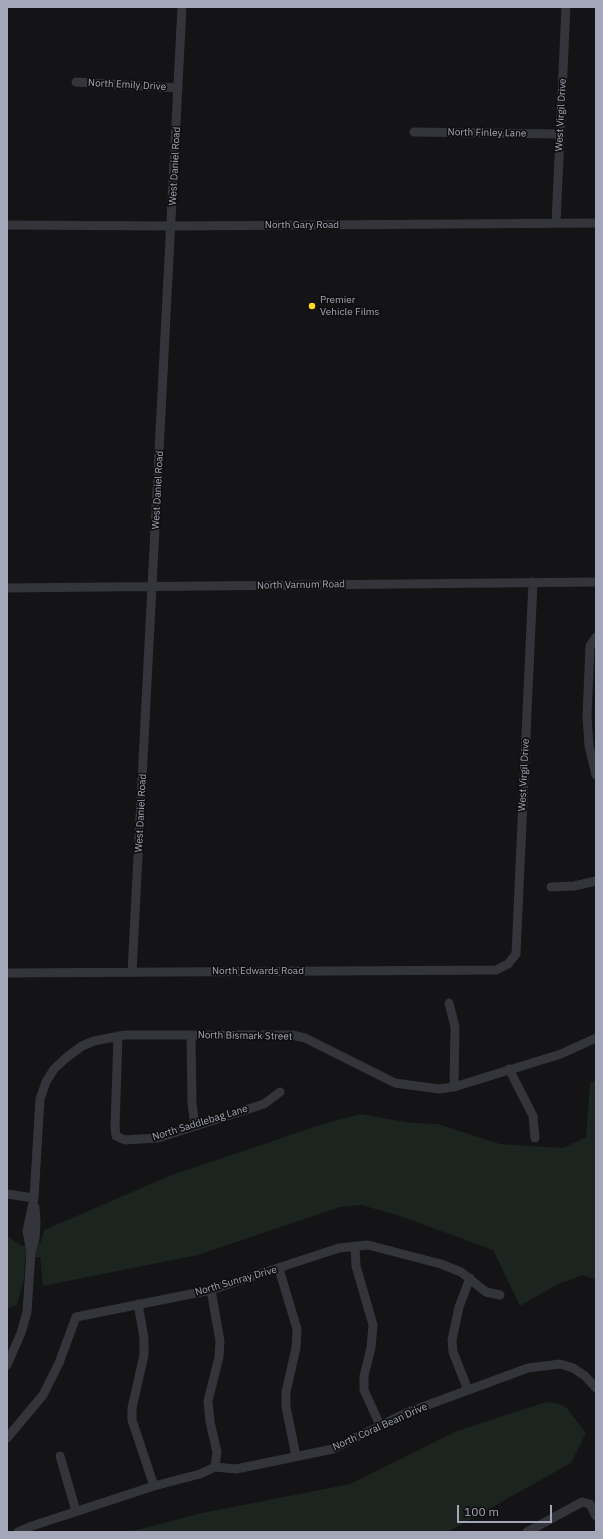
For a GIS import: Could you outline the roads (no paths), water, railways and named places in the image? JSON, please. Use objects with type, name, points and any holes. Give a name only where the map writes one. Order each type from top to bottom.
[{"type":"street","name":"West Daniel Road","points":[[132,972],[172,226],[182,7]]},
{"type":"street","name":"West Virgil Drive","points":[[556,223],[566,7]]},
{"type":"street","name":"North Emily Drive","points":[[76,82],[178,88]]},
{"type":"street","name":"North Finley Lane","points":[[414,132],[560,134]]},
{"type":"street","name":"North Gary Road","points":[[7,225],[172,226],[596,223]]},
{"type":"street","name":"West Virgil Drive","points":[[508,964],[516,954],[533,582]]},
{"type":"street","name":"North Varnum Road","points":[[7,588],[596,582]]},
{"type":"street","points":[[595,638],[590,646],[591,716],[589,746],[596,775]]},
{"type":"street","points":[[551,887],[574,886],[596,881]]},
{"type":"street","name":"North Edwards Road","points":[[7,972],[496,970],[508,964]]},
{"type":"street","points":[[449,1003],[455,1027],[454,1086]]},
{"type":"street","points":[[191,1035],[192,1103],[195,1126]]},
{"type":"street","name":"North Bismark Street","points":[[7,1365],[21,1333],[27,1312],[32,1252],[31,1232],[40,1099],[46,1082],[58,1065],[82,1046],[106,1037],[118,1036],[292,1035],[310,1040],[395,1083],[426,1088],[454,1086],[561,1054],[596,1038]]},
{"type":"street","name":"North Saddlebag Lane","points":[[118,1036],[116,1136],[124,1140],[158,1138],[264,1104],[280,1092]]},
{"type":"street","points":[[509,1069],[533,1116],[536,1138]]},
{"type":"street","points":[[7,1194],[34,1198]]},
{"type":"street","name":"North Sunray Drive","points":[[7,1438],[43,1395],[59,1363],[76,1317],[211,1290],[339,1248],[368,1245],[441,1264],[462,1272],[486,1292],[500,1295]]},
{"type":"street","points":[[355,1246],[356,1266],[373,1325],[371,1348],[364,1376],[364,1390],[380,1425]]},
{"type":"street","points":[[279,1268],[296,1322],[297,1338],[286,1392],[286,1407],[296,1456]]},
{"type":"street","points":[[468,1390],[453,1352],[452,1340],[454,1325],[470,1278]]},
{"type":"street","points":[[211,1290],[220,1341],[219,1357],[208,1401],[210,1422],[217,1452],[215,1467]]},
{"type":"street","points":[[138,1304],[144,1338],[144,1355],[132,1408],[132,1420],[154,1486]]},
{"type":"street","name":"North Coral Bean Drive","points":[[18,1532],[76,1511],[154,1486],[200,1474],[215,1467],[236,1469],[333,1449],[380,1425],[528,1368],[560,1364],[573,1368],[585,1376],[596,1388]]},
{"type":"street","points":[[60,1456],[76,1511]]},
{"type":"street","points":[[527,1532],[582,1502],[590,1504],[596,1516]]},
{"type":"place","name":"Premier Vehicle Films","points":[[312,306]]}]
